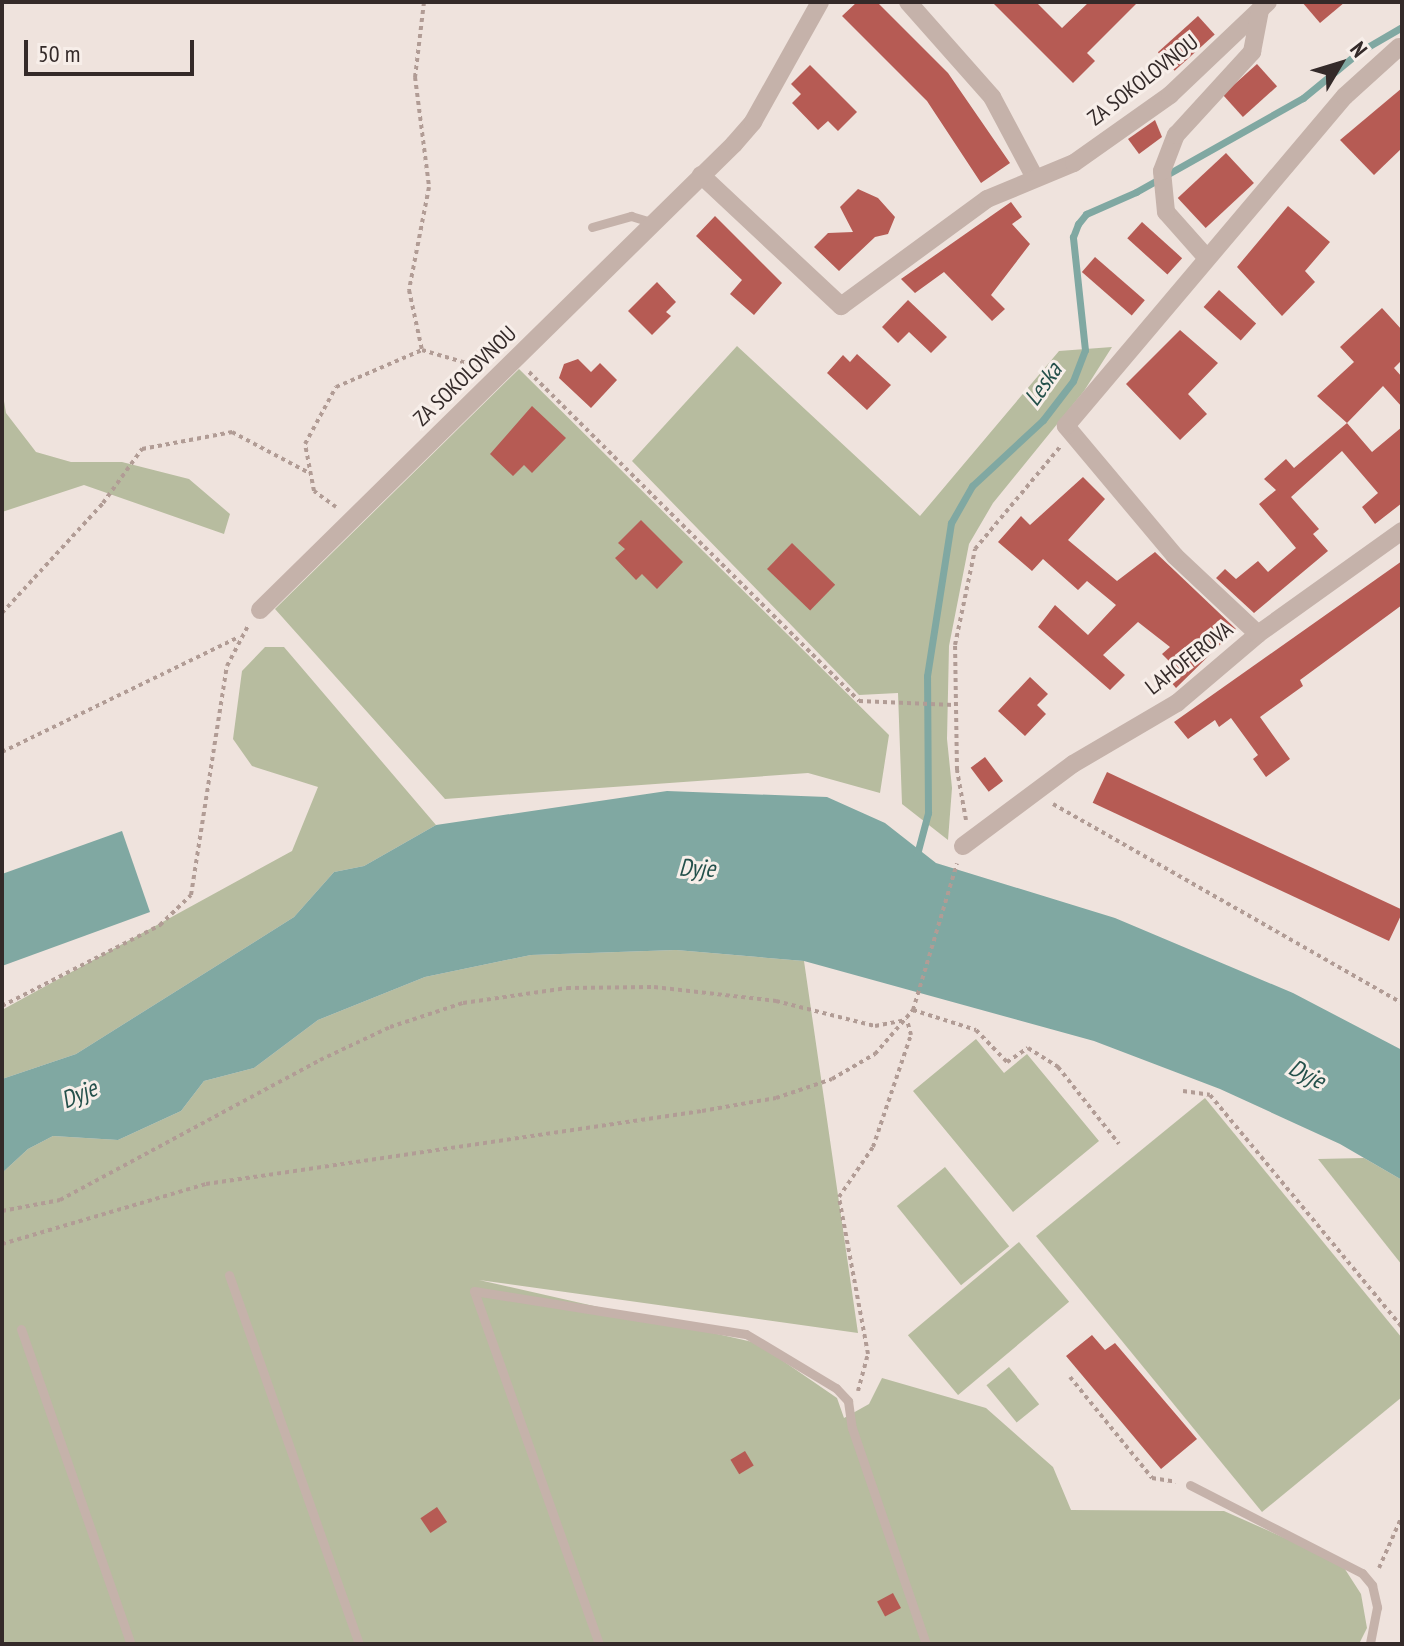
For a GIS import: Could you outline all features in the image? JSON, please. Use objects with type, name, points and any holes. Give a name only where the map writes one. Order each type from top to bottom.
[{"type":"street","name":"ZA SOKOLOVNOU","points":[[260,610],[753,122],[820,2]]},
{"type":"street","points":[[908,2],[983,86],[1035,178]]},
{"type":"street","name":"ZA SOKOLOVNOU","points":[[701,175],[841,306],[987,199],[1085,155],[1170,95],[1264,6]]},
{"type":"street","points":[[1206,257],[1170,218],[1162,180],[1176,135],[1252,52],[1264,6]]},
{"type":"street","points":[[1258,634],[1175,556],[1066,426],[1345,96],[1399,47]]},
{"type":"street","name":"LAHOFEROVA","points":[[968,841],[1035,792],[1177,703],[1258,634],[1402,531]]},
{"type":"lane","points":[[592,227],[631,216],[651,222]]},
{"type":"lane","points":[[229,1275],[359,1644]]},
{"type":"lane","points":[[599,1644],[474,1291],[746,1334],[848,1401],[852,1428],[926,1644]]},
{"type":"lane","points":[[21,1329],[131,1644]]},
{"type":"lane","points":[[1190,1485],[1351,1565],[1372,1585],[1377,1607],[1370,1644]]},
{"type":"path","points":[[422,350],[409,290],[429,187],[415,77],[424,2]]},
{"type":"path","points":[[352,520],[314,491],[305,444],[336,387],[422,350],[475,364],[497,377]]},
{"type":"path","points":[[516,359],[859,701],[905,700],[954,705]]},
{"type":"path","points":[[2,613],[103,503],[142,449],[232,432],[311,474]]},
{"type":"path","points":[[2,1244],[206,1184],[776,1098],[832,1079],[864,1060],[907,1020],[913,1010],[968,841],[957,770],[955,645],[975,549],[1072,433]]},
{"type":"path","points":[[2,1006],[160,925],[191,895],[227,666],[237,638],[260,610]]},
{"type":"path","points":[[2,752],[237,638]]},
{"type":"path","points":[[1035,792],[1402,1003]]},
{"type":"path","points":[[2,1211],[60,1200],[320,1060],[390,1027],[463,1003],[567,988],[654,987],[763,998],[875,1026],[907,1020]]},
{"type":"path","points":[[913,1010],[976,1030],[1007,1062],[1028,1048],[1058,1067],[1119,1144]]},
{"type":"path","points":[[848,1401],[865,1380],[868,1354],[839,1197],[873,1147],[911,1035],[907,1020]]},
{"type":"path","points":[[1183,1091],[1210,1095],[1402,1327]]},
{"type":"path","points":[[1070,1377],[1152,1478],[1190,1485]]},
{"type":"path","points":[[1372,1585],[1402,1516]]},
{"type":"green space","points":[[737,346],[920,516],[1059,351],[1112,347],[1084,391],[993,503],[969,544],[949,646],[947,739],[952,788],[948,840],[902,804],[898,693],[859,695],[632,461]]},
{"type":"green space","points":[[519,369],[889,735],[880,793],[808,773],[445,799],[275,609]]},
{"type":"green space","points":[[2,389],[6,413],[36,452],[71,462],[122,462],[189,479],[230,514],[224,534],[84,485],[2,512]]},
{"type":"green space","points":[[265,647],[284,647],[436,825],[364,866],[334,872],[294,917],[76,1054],[2,1079],[2,1010],[292,851],[318,787],[252,766],[233,739],[242,671]]},
{"type":"green space","points":[[676,950],[804,961],[858,1333],[479,1280],[757,1343],[837,1398],[844,1418],[869,1404],[882,1378],[986,1408],[1053,1467],[1071,1510],[1224,1511],[1341,1563],[1361,1594],[1367,1628],[1359,1644],[2,1644],[2,1173],[28,1149],[53,1136],[118,1140],[181,1111],[204,1081],[254,1068],[318,1020],[425,977],[531,955]]},
{"type":"green space","points":[[976,1039],[1004,1073],[1027,1054],[1099,1141],[1013,1212],[913,1091]]},
{"type":"green space","points":[[1205,1098],[1402,1338],[1402,1397],[1262,1512],[1036,1236]]},
{"type":"green space","points":[[1364,1158],[1402,1180],[1402,1265],[1318,1159]]},
{"type":"green space","points":[[945,1167],[1009,1246],[961,1285],[897,1206]]},
{"type":"green space","points":[[1019,1242],[1069,1302],[958,1395],[908,1335]]},
{"type":"green space","points":[[1009,1367],[1039,1404],[1017,1423],[986,1385]]},
{"type":"water","name":"Dyje","points":[[667,791],[827,797],[885,823],[936,863],[1115,918],[1293,993],[1402,1050],[1402,1180],[1340,1144],[1220,1089],[1094,1041],[804,961],[676,950],[531,955],[425,977],[318,1020],[254,1068],[204,1081],[181,1111],[118,1140],[53,1136],[28,1149],[2,1173],[2,1079],[76,1054],[294,917],[334,872],[364,866],[436,825]]},
{"type":"water","points":[[122,831],[150,912],[2,966],[2,874]]},
{"type":"building","points":[[857,2],[877,2],[948,73],[1010,163],[981,183],[927,101],[842,16]]},
{"type":"building","points":[[992,2],[1036,2],[1062,28],[1089,2],[1138,2],[1087,53],[1095,61],[1073,83]]},
{"type":"building","points":[[1302,2],[1345,2],[1320,23]]},
{"type":"building","points":[[1198,16],[1215,35],[1175,71],[1158,52]]},
{"type":"building","points":[[1257,64],[1277,86],[1243,117],[1223,95]]},
{"type":"building","points":[[810,65],[857,112],[838,131],[828,121],[818,130],[792,103],[801,94],[791,84]]},
{"type":"building","points":[[1402,88],[1402,148],[1374,175],[1340,140]]},
{"type":"building","points":[[1155,120],[1162,137],[1139,154],[1128,139]]},
{"type":"building","points":[[1226,153],[1254,183],[1206,228],[1178,198]]},
{"type":"building","points":[[858,189],[878,198],[895,217],[888,234],[875,237],[839,271],[814,247],[828,233],[853,232],[840,207]]},
{"type":"building","points":[[1011,202],[1022,217],[1012,224],[1030,244],[991,295],[1005,309],[992,321],[944,272],[915,293],[901,279]]},
{"type":"building","points":[[1288,206],[1330,242],[1305,271],[1315,282],[1282,316],[1237,267]]},
{"type":"building","points":[[715,216],[782,283],[754,315],[730,294],[742,280],[696,236]]},
{"type":"building","points":[[1142,222],[1182,258],[1167,274],[1127,238]]},
{"type":"building","points":[[1095,257],[1145,300],[1132,315],[1082,272]]},
{"type":"building","points":[[657,282],[676,302],[666,312],[671,316],[652,335],[628,311]]},
{"type":"building","points":[[1219,290],[1256,323],[1241,341],[1204,307]]},
{"type":"building","points":[[908,300],[947,337],[931,353],[909,332],[898,343],[882,327]]},
{"type":"building","points":[[1382,308],[1402,330],[1402,360],[1394,368],[1402,377],[1402,407],[1383,386],[1347,423],[1317,396],[1354,362],[1340,347]]},
{"type":"building","points":[[1180,330],[1218,363],[1188,394],[1207,414],[1180,440],[1126,384]]},
{"type":"building","points":[[857,354],[891,385],[867,410],[827,373],[843,355],[850,362]]},
{"type":"building","points":[[578,359],[591,372],[600,363],[617,380],[591,408],[559,378],[564,364]]},
{"type":"building","points":[[532,406],[566,438],[532,473],[524,465],[513,476],[490,454]]},
{"type":"building","points":[[1347,423],[1372,452],[1402,427],[1402,503],[1375,524],[1362,507],[1378,493],[1342,451],[1291,497],[1319,529],[1313,534],[1328,551],[1254,613],[1216,578],[1225,569],[1236,579],[1258,561],[1268,572],[1296,548],[1259,504],[1276,490],[1264,479],[1286,459],[1294,468]]},
{"type":"building","points":[[1083,477],[1105,499],[1068,540],[1117,581],[1155,552],[1236,629],[1176,688],[1164,674],[1173,665],[1162,654],[1170,647],[1138,622],[1103,655],[1125,675],[1110,690],[1038,627],[1055,605],[1088,635],[1116,605],[1087,581],[1078,590],[1043,559],[1032,571],[998,542],[1021,516],[1030,525]]},
{"type":"building","points":[[641,520],[683,562],[657,589],[642,574],[636,580],[615,558],[625,549],[618,543]]},
{"type":"building","points":[[792,543],[835,585],[810,611],[767,569]]},
{"type":"building","points":[[1402,561],[1402,605],[1300,680],[1303,686],[1260,717],[1290,759],[1266,777],[1253,759],[1258,755],[1231,718],[1219,727],[1215,720],[1188,739],[1174,722]]},
{"type":"building","points":[[1030,677],[1048,694],[1037,705],[1046,714],[1025,736],[998,711]]},
{"type":"building","points":[[985,757],[1003,781],[989,792],[971,768]]},
{"type":"building","points":[[1107,772],[1402,910],[1389,941],[1093,803]]},
{"type":"building","points":[[1092,1335],[1105,1350],[1115,1343],[1197,1439],[1161,1469],[1066,1356]]},
{"type":"building","points":[[745,1451],[754,1466],[739,1474],[730,1460]]},
{"type":"building","points":[[437,1507],[447,1522],[430,1533],[420,1518]]},
{"type":"building","points":[[893,1593],[901,1608],[885,1616],[877,1601]]},
{"type":"waterway","name":"Leska","points":[[916,858],[928,813],[927,676],[951,523],[972,486],[1043,420],[1073,381],[1085,350],[1073,237],[1078,224],[1086,214],[1136,192],[1303,98],[1359,52],[1402,27]]}]
